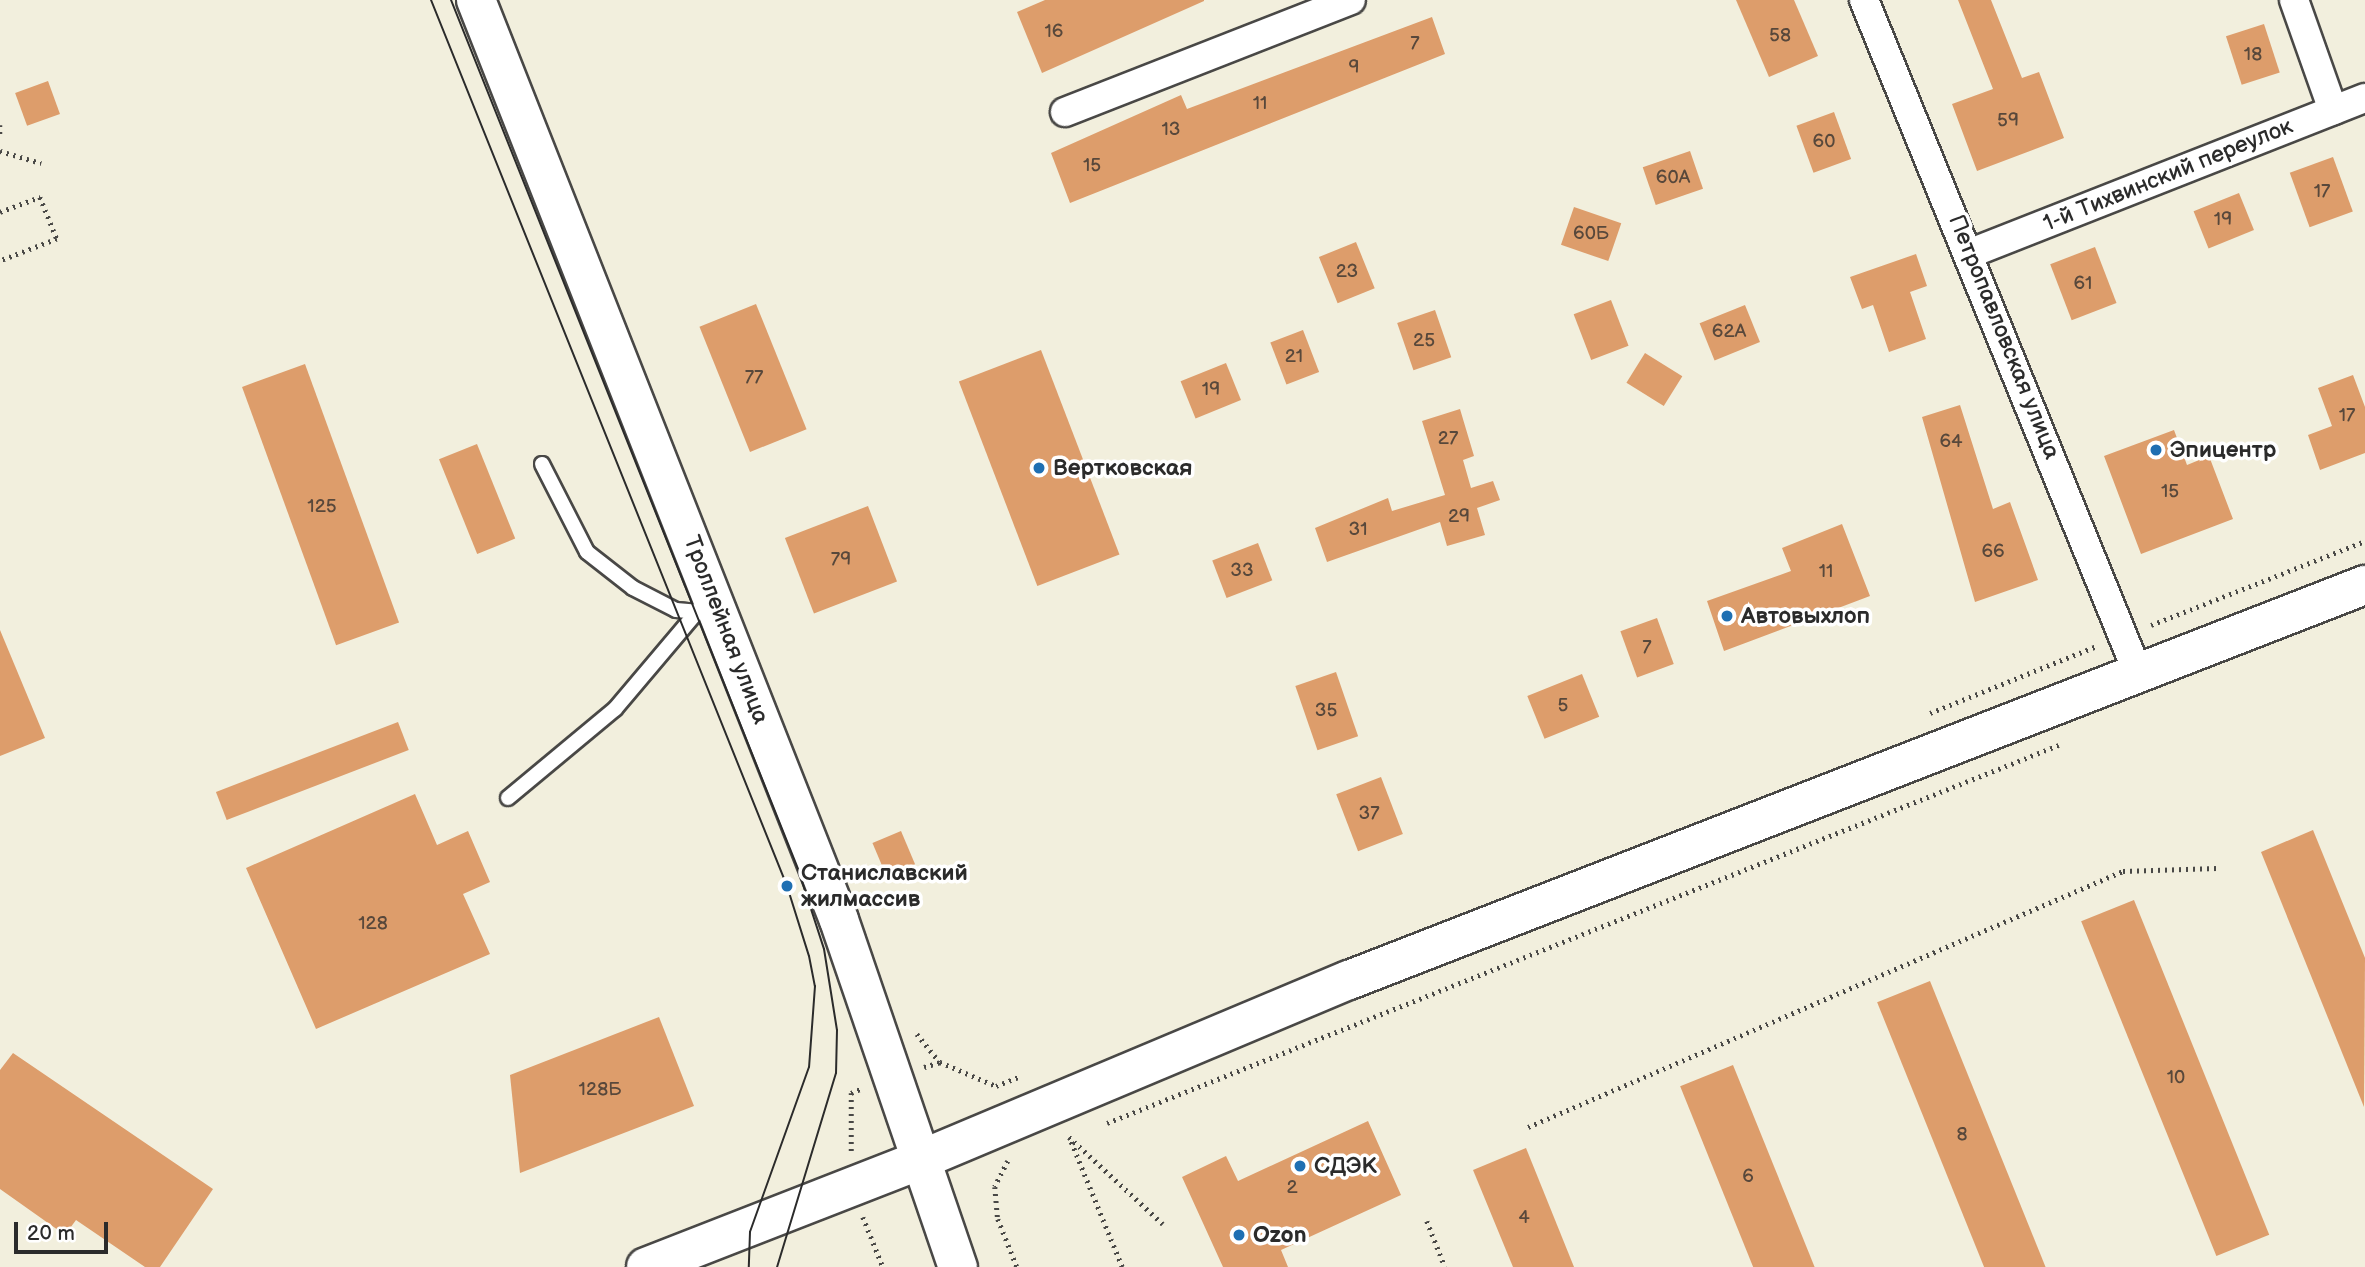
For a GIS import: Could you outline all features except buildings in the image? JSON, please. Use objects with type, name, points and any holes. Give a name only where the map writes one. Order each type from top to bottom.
[{"type":"main road","name":"Троллейная улица","points":[[476,0],[707,611],[839,920],[958,1267]]},
{"type":"main road","points":[[646,1267],[920,1160],[1349,980],[2138,676],[2365,585]]},
{"type":"street","points":[[1065,112],[1351,0]]},
{"type":"street","name":"Петропавловская улица","points":[[1864,0],[1971,253],[2138,676]]},
{"type":"street","points":[[2294,0],[2333,110]]},
{"type":"street","name":"1-й Тихвинский переулок","points":[[1971,253],[2365,98]]},
{"type":"lane","points":[[508,798],[615,709],[707,611],[633,588],[586,552],[542,464]]},
{"type":"path","points":[[0,125],[0,136]]},
{"type":"path","points":[[0,152],[41,163]]},
{"type":"path","points":[[0,212],[40,197],[57,239],[0,261]]},
{"type":"path","points":[[1095,1128],[2067,742]]},
{"type":"path","points":[[1528,1127],[2123,871],[2217,868]]},
{"type":"path","points":[[1057,1142],[1082,1132]]},
{"type":"path","points":[[1069,1138],[1163,1224]]},
{"type":"path","points":[[1069,1138],[1122,1267]]},
{"type":"path","points":[[1017,1267],[998,1219],[995,1186],[1008,1161],[1020,1156]]},
{"type":"path","points":[[1427,1221],[1445,1267]]},
{"type":"tram line","points":[[431,0],[787,886],[809,956],[815,986],[809,1067],[750,1232],[749,1267]]},
{"type":"tram line","points":[[451,0],[798,869],[824,949],[837,1030],[836,1073],[777,1267]]},
{"type":"place","name":"Эпицентр","points":[[2156,450]]},
{"type":"place","name":"Вертковская","points":[[1039,468]]},
{"type":"place","name":"Автовыхлоп","points":[[1727,616]]},
{"type":"place","name":"Станиславский жилмассив","points":[[787,886]]},
{"type":"place","name":"СДЭК","points":[[1300,1166]]},
{"type":"place","name":"Ozon","points":[[1239,1235]]}]
